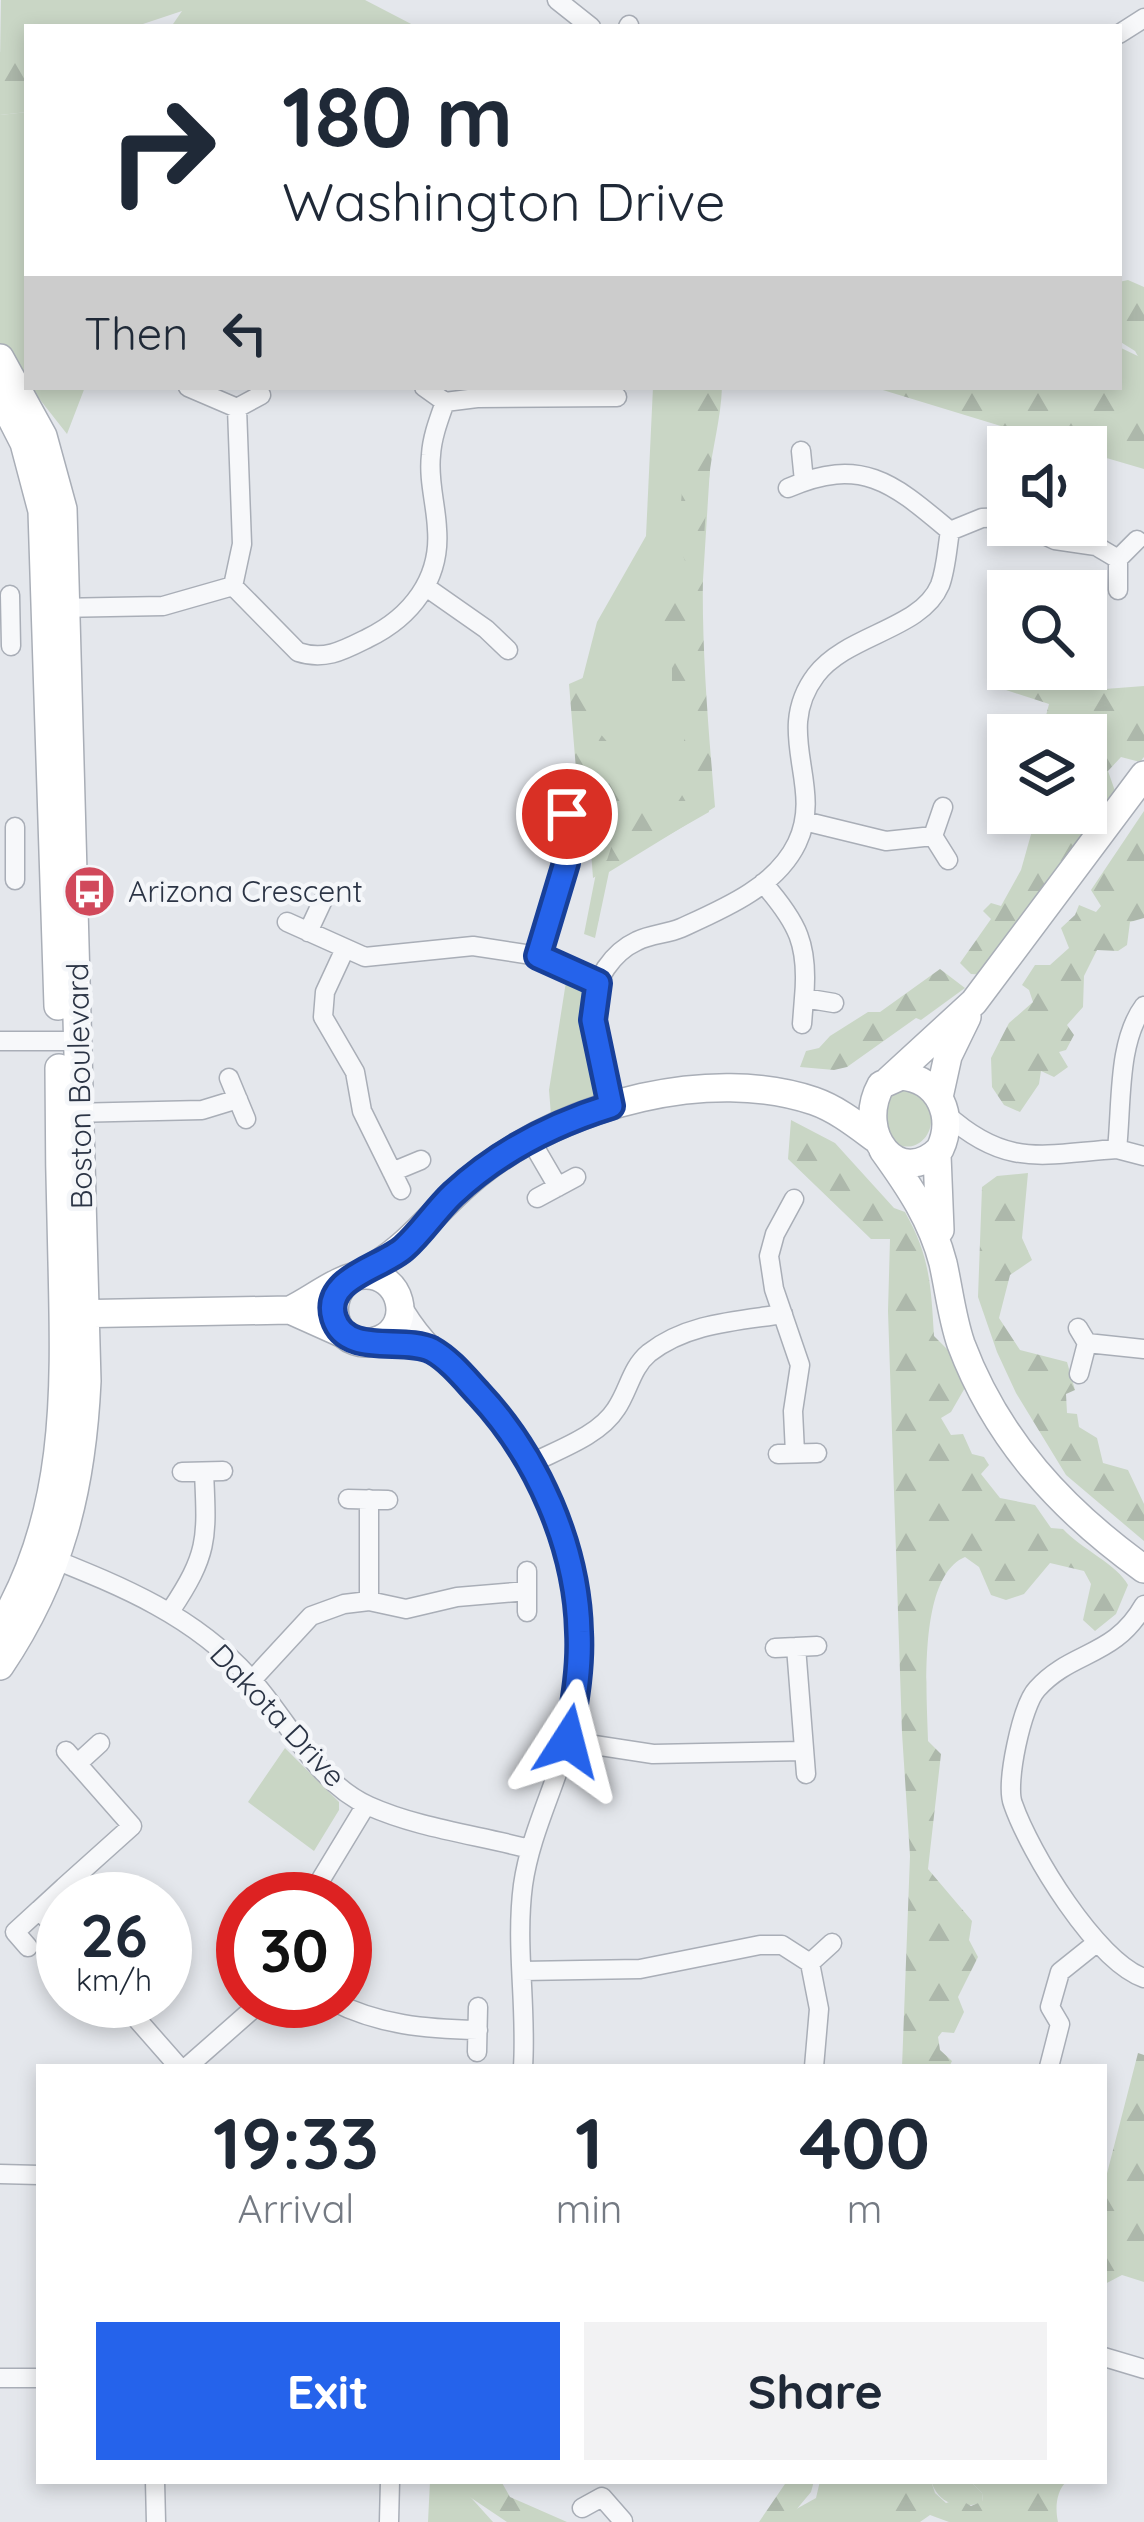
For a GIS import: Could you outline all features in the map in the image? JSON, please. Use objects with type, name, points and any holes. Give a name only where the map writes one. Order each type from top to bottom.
[{"type":"street","points":[[557,0],[587,24]]},
{"type":"street","name":"Boston Boulevard","points":[[0,359],[24,396],[56,470],[63,509],[56,608],[74,1314],[88,1381],[84,1453],[47,1556],[30,1621],[0,1666]]},
{"type":"street","points":[[195,390],[237,408]]},
{"type":"street","points":[[428,390],[445,402],[477,398],[617,400]]},
{"type":"street","points":[[237,408],[261,394]]},
{"type":"street","name":"Boston Boulevard","points":[[0,396],[24,443],[34,476],[56,608]]},
{"type":"street","points":[[233,586],[298,652],[320,657],[385,630],[406,614],[426,586],[438,537],[430,457],[445,402]]},
{"type":"street","points":[[233,586],[242,544],[237,408]]},
{"type":"street","points":[[801,451],[796,484],[854,474],[884,479],[950,531]]},
{"type":"street","points":[[950,531],[987,518]]},
{"type":"street","points":[[611,1106],[593,1020],[598,983],[613,959],[636,941],[687,925],[763,884],[789,857],[804,821],[806,788],[795,728],[808,686],[839,651],[926,606],[940,586],[950,531]]},
{"type":"street","points":[[1118,590],[1118,559],[1137,540]]},
{"type":"street","points":[[1096,546],[1118,559]]},
{"type":"street","points":[[56,608],[164,605],[233,586]]},
{"type":"street","points":[[426,586],[508,650]]},
{"type":"street","points":[[10,595],[6,621],[11,646]]},
{"type":"street","points":[[942,1258],[939,1152],[948,1056],[974,1003],[1144,775]]},
{"type":"street","points":[[538,956],[566,863],[566,789]]},
{"type":"street","points":[[933,836],[943,807]]},
{"type":"street","points":[[533,811],[567,814]]},
{"type":"street","points":[[804,821],[886,841],[933,836]]},
{"type":"street","points":[[15,827],[8,853],[15,880]]},
{"type":"street","points":[[933,836],[949,860]]},
{"type":"street","points":[[763,884],[800,937],[807,962],[802,1024]]},
{"type":"street","points":[[308,932],[322,900]]},
{"type":"street","points":[[287,922],[344,950],[380,958],[473,946],[538,956],[598,983]]},
{"type":"street","points":[[344,950],[325,992],[323,1017],[355,1072],[362,1112],[397,1181],[421,1160]]},
{"type":"street","points":[[804,998],[834,1003]]},
{"type":"street","points":[[974,1003],[885,1083],[870,1112],[880,1145],[926,1214],[942,1258],[959,1339],[995,1417],[1053,1494],[1100,1537],[1144,1568]]},
{"type":"street","points":[[1117,1149],[1127,1049],[1144,1006]]},
{"type":"street","points":[[0,1041],[67,1040]]},
{"type":"street","points":[[290,1310],[406,1246],[456,1192],[530,1139],[611,1106],[724,1089],[819,1102],[912,1077],[987,1145]]},
{"type":"street","points":[[229,1078],[246,1119]]},
{"type":"street","points":[[69,1113],[202,1110],[238,1099]]},
{"type":"street","points":[[819,1102],[907,1162],[987,1145],[1052,1156],[1117,1149],[1144,1156]]},
{"type":"street","points":[[530,1139],[567,1182],[537,1198]]},
{"type":"street","points":[[794,1198],[769,1256],[801,1374],[787,1454],[817,1453]]},
{"type":"street","points":[[359,1339],[390,1333],[397,1324],[406,1246]]},
{"type":"street","points":[[359,1339],[334,1318],[335,1295],[354,1277],[381,1277],[431,1349],[490,1406],[530,1464],[560,1533],[580,1628],[568,1741],[530,1849],[519,1930],[523,2064]]},
{"type":"street","points":[[74,1314],[290,1310],[359,1339],[431,1349]]},
{"type":"street","points":[[530,1464],[608,1419],[640,1361],[669,1340],[703,1327],[783,1314]]},
{"type":"street","points":[[1079,1374],[1083,1335],[1144,1349]]},
{"type":"street","points":[[171,1610],[205,1547],[214,1472],[182,1472]]},
{"type":"street","points":[[348,1499],[379,1500],[368,1600]]},
{"type":"street","name":"Boston Boulevard","points":[[0,1628],[47,1556]]},
{"type":"street","name":"Dakota Drive","points":[[47,1556],[116,1582],[171,1610],[220,1648],[252,1680],[320,1768],[366,1805],[530,1849]]},
{"type":"street","points":[[527,1570],[527,1612]]},
{"type":"street","points":[[252,1680],[311,1616],[344,1604],[368,1600],[406,1609],[457,1597],[527,1592]]},
{"type":"street","points":[[1144,1605],[1135,1621],[1108,1646],[1070,1663],[1034,1691],[1017,1743],[1010,1800],[1047,1870],[1095,1944],[1124,1971],[1144,1978]]},
{"type":"street","points":[[776,1648],[817,1646]]},
{"type":"street","points":[[796,1647],[806,1774]]},
{"type":"street","points":[[568,1741],[653,1754],[804,1750]]},
{"type":"street","points":[[89,1872],[132,1826],[71,1757],[100,1743]]},
{"type":"street","points":[[325,1872],[366,1805]]},
{"type":"street","points":[[28,1947],[15,1932],[36,1913]]},
{"type":"street","points":[[810,1963],[832,1943]]},
{"type":"street","points":[[1050,2064],[1060,2024],[1050,2007],[1060,1972],[1095,1944]]},
{"type":"street","points":[[522,1971],[640,1969],[760,1945],[782,1945],[810,1963],[819,2009],[814,2064]]},
{"type":"street","points":[[477,2052],[478,2007]]},
{"type":"street","points":[[372,2018],[417,2028],[478,2030]]},
{"type":"street","points":[[147,2028],[180,2064]]},
{"type":"street","points":[[187,2064],[230,2028]]},
{"type":"street","points":[[0,2174],[36,2174]]},
{"type":"street","points":[[1107,2358],[1144,2368]]},
{"type":"street","points":[[0,2378],[36,2378]]},
{"type":"street","points":[[155,2484],[156,2522]]},
{"type":"street","points":[[389,2522],[390,2484]]},
{"type":"street","points":[[582,2508],[597,2489],[623,2521]]},
{"type":"green space","points":[[1,0],[365,0],[411,24],[173,24],[182,11],[143,24],[24,24],[24,58],[0,63]]},
{"type":"green space","points":[[24,50],[24,112],[0,115],[0,52]]},
{"type":"green space","points":[[24,112],[24,380],[0,349],[0,115]]},
{"type":"green space","points":[[1122,281],[1144,287],[1144,367],[1135,351],[1122,343]]},
{"type":"green space","points":[[1122,348],[1144,359],[1144,431],[1014,390],[1122,390]]},
{"type":"green space","points":[[32,390],[84,390],[67,434]]},
{"type":"green space","points":[[653,390],[715,390],[702,596],[690,639],[709,812],[593,878],[579,692],[597,622],[646,536]]},
{"type":"green space","points":[[690,390],[722,390],[703,561],[715,807],[609,872],[595,938],[584,934],[597,868],[607,860],[616,833],[580,818],[569,684],[585,677],[592,724],[616,752],[622,790],[640,813],[673,806],[689,776],[680,754],[687,731],[684,709],[672,692],[672,661],[663,653],[664,596],[688,569],[678,542]]},
{"type":"green space","points":[[883,390],[1101,390],[1144,403],[1144,469],[1107,458],[1107,426],[1001,426]]},
{"type":"green space","points":[[1144,686],[1144,757],[1140,762],[1121,757],[1108,771],[1115,791],[1107,802],[1107,714],[1046,714],[1049,704],[1006,690]]},
{"type":"green space","points":[[1144,811],[1144,918],[1130,922],[1127,945],[1118,951],[1097,950],[1084,976],[1083,1007],[1067,1025],[1074,1035],[1066,1050],[1059,1052],[1068,1067],[1054,1077],[1041,1071],[1039,1084],[1020,1112],[1004,1105],[992,1087],[991,1058],[1009,1023],[1033,1002],[1022,985],[1035,965],[1050,965],[1069,948],[1061,928],[1079,905],[1096,912],[1101,906],[1091,890]]},
{"type":"green space","points":[[1031,834],[1085,834],[987,975],[971,974],[960,963],[991,919],[983,911],[991,903],[1001,906],[1021,870]]},
{"type":"green space","points":[[568,969],[598,983],[611,1106],[552,1128],[549,1090]]},
{"type":"green space","points":[[940,969],[965,988],[847,1067],[800,1067],[806,1051],[819,1048],[868,1012],[880,1012]]},
{"type":"green space","points":[[910,1087],[925,1101],[931,1118],[927,1135],[907,1147],[897,1145],[886,1111],[893,1090]]},
{"type":"green space","points":[[791,1120],[835,1143],[894,1208],[905,1212],[928,1272],[934,1336],[948,1350],[966,1386],[951,1412],[941,1418],[951,1435],[963,1434],[972,1454],[984,1457],[989,1465],[981,1474],[1000,1498],[1035,1505],[1051,1528],[1063,1529],[1128,1585],[1116,1614],[1095,1631],[1083,1620],[1091,1584],[1084,1571],[1050,1563],[1024,1594],[1006,1600],[991,1595],[979,1567],[965,1557],[950,1569],[939,1588],[928,1640],[928,1741],[941,1754],[928,1869],[972,1921],[969,1940],[978,1957],[958,1997],[964,2012],[954,2033],[942,2032],[938,2037],[940,2050],[950,2064],[902,2064],[910,1856],[888,1311],[890,1239],[871,1239],[788,1159]]},
{"type":"green space","points":[[1028,1173],[1022,1238],[1032,1260],[1010,1275],[999,1318],[1020,1350],[1067,1362],[1075,1390],[1066,1394],[1067,1413],[1077,1414],[1079,1427],[1097,1438],[1103,1463],[1128,1470],[1144,1504],[1144,1541],[1066,1475],[1016,1393],[978,1297],[982,1187],[997,1176]]},
{"type":"green space","points":[[285,1748],[339,1802],[339,1810],[314,1851],[248,1802]]},
{"type":"green space","points":[[1138,2053],[1144,2055],[1144,2282],[1122,2275],[1107,2283],[1107,2173]]},
{"type":"green space","points":[[430,2484],[459,2484],[493,2522],[428,2522]]},
{"type":"green space","points":[[450,2484],[503,2484],[510,2497],[567,2522],[507,2522]]},
{"type":"green space","points":[[785,2484],[813,2484],[786,2522],[759,2522]]},
{"type":"green space","points":[[819,2484],[919,2484],[877,2522],[773,2522],[816,2498]]},
{"type":"green space","points":[[932,2484],[946,2503],[959,2499],[971,2506],[983,2501],[973,2484],[1065,2484],[1057,2500],[1058,2522],[949,2522],[930,2515],[920,2522],[869,2522],[879,2501],[895,2487]]},
{"type":"green space","points":[[933,2484],[973,2484],[983,2502],[951,2504]]},
{"type":"place","name":"Arizona Crescent","points":[[89,891]]},
{"type":"route","points":[[567,814],[566,863],[538,956],[598,983],[593,1020],[611,1106],[552,1127],[486,1167],[436,1211],[406,1246],[341,1286],[333,1306],[339,1328],[358,1341],[431,1349],[490,1406],[530,1464],[560,1533],[580,1628],[568,1741]]}]
